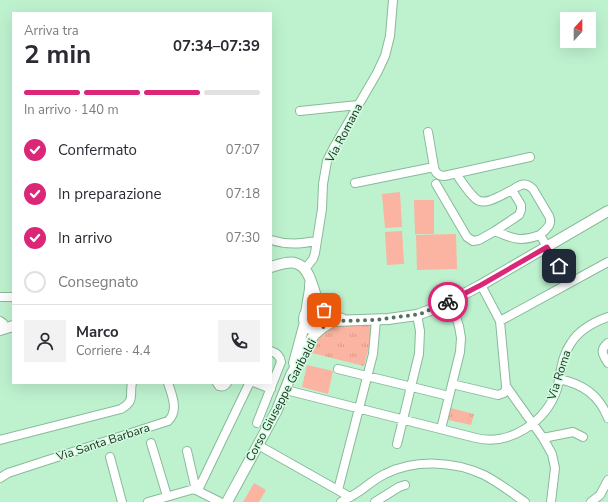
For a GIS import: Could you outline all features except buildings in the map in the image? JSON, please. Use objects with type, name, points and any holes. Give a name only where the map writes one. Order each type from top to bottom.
[{"type":"main road","name":"Corso Giuseppe Garibaldi","points":[[227,502],[277,410],[291,375],[312,338],[322,328],[333,321],[376,320],[417,314],[433,309],[481,285],[608,211]]},
{"type":"main road","points":[[272,267],[293,262],[298,264],[307,274],[317,299],[326,313],[327,320],[322,328],[318,330],[308,328],[305,318],[311,308],[321,308],[324,310]]},
{"type":"main road","points":[[291,375],[305,318],[310,289],[307,274]]},
{"type":"main road","name":"Corso Giuseppe Garibaldi","points":[[324,310],[336,318],[352,321]]},
{"type":"street","name":"Via Romana","points":[[307,274],[314,255],[322,209],[323,184],[327,161],[358,105],[378,73],[390,36],[393,0]]},
{"type":"street","points":[[300,111],[358,105]]},
{"type":"street","points":[[428,132],[435,171],[444,176],[530,157]]},
{"type":"street","points":[[355,183],[434,167]]},
{"type":"street","points":[[459,178],[475,198],[482,202],[489,201],[524,184],[529,185],[551,219],[549,226],[540,235],[529,239],[520,239],[495,231]]},
{"type":"street","points":[[436,184],[468,238],[473,241],[477,241],[517,217],[522,210],[521,205],[512,190]]},
{"type":"street","points":[[540,235],[559,266]]},
{"type":"street","points":[[272,240],[291,244],[316,241]]},
{"type":"street","points":[[500,321],[608,262]]},
{"type":"street","points":[[452,384],[498,395],[504,393],[506,386],[500,321],[481,285]]},
{"type":"street","points":[[0,297],[12,297]]},
{"type":"street","points":[[441,429],[460,352],[461,332],[457,318],[449,302]]},
{"type":"street","points":[[397,444],[419,349],[420,331],[417,314]]},
{"type":"street","name":"Via Roma","points":[[286,390],[476,438],[489,440],[497,439],[513,435],[540,417],[549,406],[556,390],[564,357],[571,342],[591,324],[608,317]]},
{"type":"street","points":[[338,490],[373,350],[376,320]]},
{"type":"street","points":[[606,344],[602,354],[608,364]]},
{"type":"street","points":[[257,423],[281,362],[280,358],[274,353]]},
{"type":"street","points":[[338,369],[449,396]]},
{"type":"street","points":[[559,379],[573,382],[584,388],[594,396],[608,418]]},
{"type":"street","points":[[0,440],[121,409],[127,405],[131,399],[132,384]]},
{"type":"street","name":"Via Santa Barbara","points":[[0,478],[8,473],[168,421],[171,418],[174,409],[168,384]]},
{"type":"street","points":[[218,384],[222,387],[226,384]]},
{"type":"street","points":[[197,490],[249,384]]},
{"type":"street","points":[[258,384],[270,389]]},
{"type":"street","points":[[506,386],[533,423],[552,454],[555,468],[551,502]]},
{"type":"street","points":[[543,438],[573,432],[583,437]]},
{"type":"street","points":[[151,443],[167,496]]},
{"type":"street","points":[[258,445],[350,497]]},
{"type":"street","points":[[187,451],[197,490]]},
{"type":"street","points":[[110,457],[122,502]]},
{"type":"street","points":[[341,502],[354,495],[374,480],[392,471],[415,465],[436,464],[458,466],[480,474],[491,479],[525,502]]},
{"type":"street","points":[[591,502],[600,495],[608,480]]},
{"type":"street","points":[[375,502],[399,487],[405,485]]},
{"type":"street","points":[[148,502],[190,490],[197,490],[220,502]]},
{"type":"green space","points":[[400,192],[402,227],[385,228],[382,194]]},
{"type":"green space","points":[[414,200],[434,200],[434,234],[415,234]]},
{"type":"green space","points":[[402,231],[404,264],[387,265],[385,232]]},
{"type":"green space","points":[[456,234],[457,269],[417,270],[416,235]]},
{"type":"green space","points":[[371,324],[369,347],[364,366],[312,353],[315,341],[331,326]]},
{"type":"green space","points":[[307,365],[333,371],[328,394],[302,387]]},
{"type":"green space","points":[[451,408],[474,414],[471,425],[448,420]]},
{"type":"green space","points":[[254,483],[266,490],[259,502],[243,502]]},
{"type":"way so far","points":[[324,310],[327,320],[322,328],[333,321],[376,320],[420,314],[448,302]]},
{"type":"route","points":[[448,302],[547,247],[559,266]]}]
